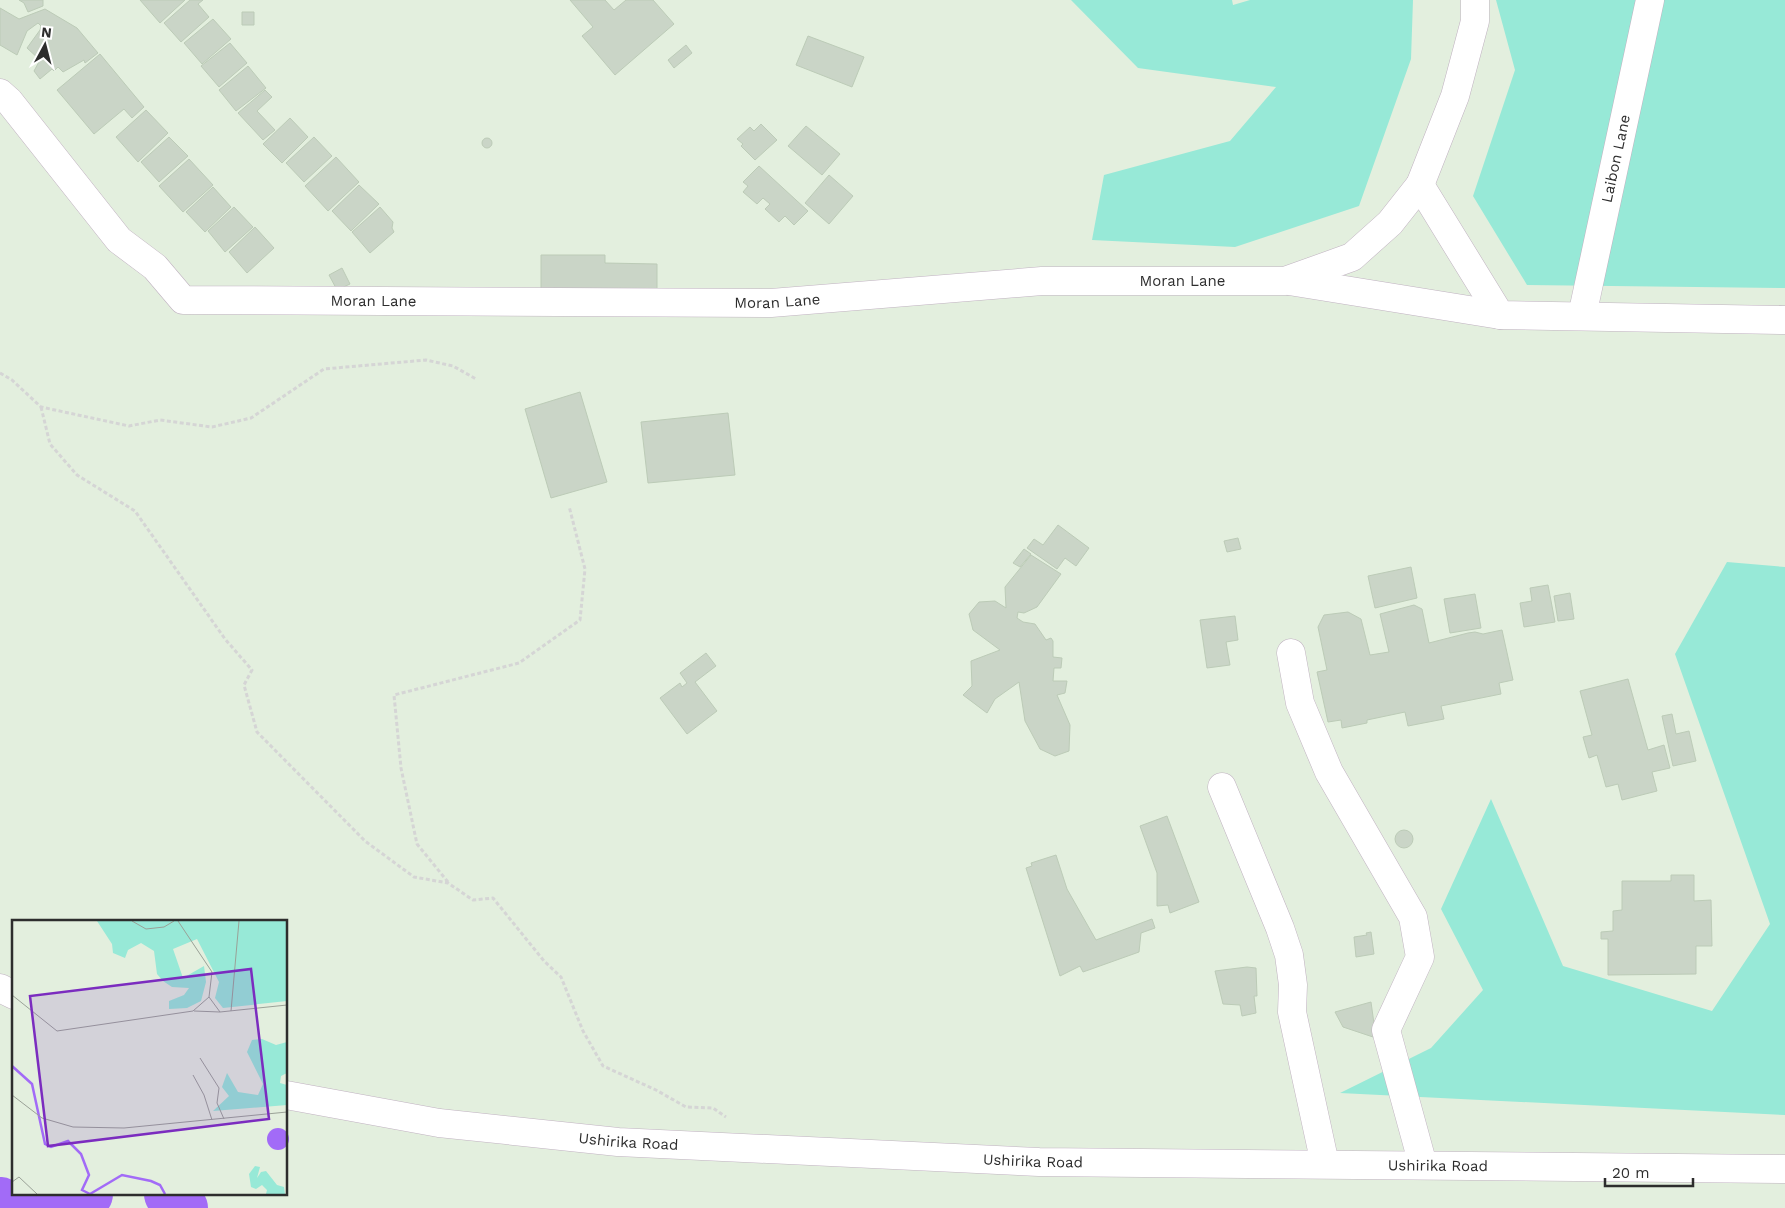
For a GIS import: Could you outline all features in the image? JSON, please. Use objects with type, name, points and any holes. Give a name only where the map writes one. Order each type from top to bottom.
[{"type":"street","name":"Moran Lane","points":[[0,93],[9,101],[119,240],[156,267],[183,300],[771,302],[1042,281],[1285,281],[1352,257],[1390,223],[1420,185],[1455,96],[1475,20],[1475,0]]},
{"type":"street","name":"Laibon Lane","points":[[1582,316],[1650,0]]},
{"type":"street","points":[[1420,185],[1500,315]]},
{"type":"street","points":[[1285,281],[1500,315],[1785,320]]},
{"type":"street","points":[[1291,654],[1300,703],[1329,772],[1413,917],[1420,957],[1386,1030],[1423,1165]]},
{"type":"street","points":[[1222,787],[1280,928],[1289,955],[1293,985],[1292,1012],[1325,1164]]},
{"type":"street","points":[[0,988],[12,994]]},
{"type":"street","name":"Ushirika Road","points":[[288,1095],[439,1123],[618,1142],[1039,1162],[1785,1169]]},
{"type":"path","points":[[0,373],[12,380],[42,408],[129,426],[160,420],[212,428],[251,418],[324,369],[426,360],[453,366],[476,379]]},
{"type":"path","points":[[42,408],[50,444],[77,475],[135,511],[225,639],[252,670],[244,685],[257,732],[365,841],[414,877],[448,883]]},
{"type":"path","points":[[570,506],[585,569],[580,620],[519,663],[394,695],[401,768],[417,844],[448,883],[473,900],[493,898],[544,961],[561,976],[583,1031],[603,1066],[656,1090],[686,1107],[712,1108],[727,1118]]},
{"type":"shaded area","points":[[1071,0],[1232,0],[1233,5],[1250,0],[1413,0],[1411,59],[1359,206],[1235,247],[1092,240],[1104,175],[1230,141],[1276,87],[1138,68]]},
{"type":"shaded area","points":[[1496,0],[1785,0],[1785,288],[1527,285],[1473,196],[1515,70]]},
{"type":"shaded area","points":[[1727,562],[1785,567],[1785,1115],[1340,1093],[1431,1048],[1483,990],[1441,909],[1491,799],[1563,966],[1712,1011],[1770,924],[1675,654]]},
{"type":"building","points":[[19,0],[43,0],[43,6],[28,12],[24,3]]},
{"type":"building","points":[[140,0],[185,0],[160,23]]},
{"type":"building","points":[[190,0],[203,0],[198,4],[209,17],[181,42],[164,23]]},
{"type":"building","points":[[570,0],[605,0],[614,10],[626,0],[653,0],[674,24],[615,75],[582,36],[593,27]]},
{"type":"building","points":[[0,8],[19,19],[45,9],[77,28],[98,53],[85,63],[84,60],[63,72],[58,67],[54,71],[52,69],[40,79],[34,71],[40,60],[27,48],[41,26],[38,23],[27,31],[17,55],[0,45]]},
{"type":"building","points":[[242,12],[254,12],[254,25],[242,25]]},
{"type":"building","points":[[213,19],[231,39],[202,64],[184,43]]},
{"type":"building","points":[[808,36],[864,57],[852,87],[796,65]]},
{"type":"building","points":[[230,43],[247,63],[219,87],[201,66]]},
{"type":"building","points":[[686,45],[692,53],[674,68],[668,60]]},
{"type":"building","points":[[100,54],[144,107],[132,118],[124,109],[94,134],[57,90]]},
{"type":"building","points":[[248,66],[266,88],[236,111],[219,90]]},
{"type":"building","points":[[265,90],[272,97],[257,111],[275,130],[263,140],[238,113]]},
{"type":"building","points":[[146,110],[168,133],[138,162],[116,137]]},
{"type":"building","points":[[290,118],[308,137],[282,163],[263,144]]},
{"type":"building","points":[[761,124],[777,140],[755,160],[741,146],[743,144],[737,139],[750,127],[754,131]]},
{"type":"building","points":[[806,126],[840,154],[822,175],[788,146]]},
{"type":"building","points":[[169,137],[188,156],[159,182],[141,162]]},
{"type":"building","points":[[314,137],[332,156],[304,182],[286,163]]},
{"type":"building","points":[[487,138],[492,143],[487,148],[482,143]]},
{"type":"building","points":[[336,157],[359,182],[328,211],[305,186]]},
{"type":"building","points":[[189,159],[213,185],[183,212],[159,186]]},
{"type":"building","points":[[759,166],[808,211],[794,225],[785,216],[779,222],[765,209],[770,204],[763,198],[757,204],[743,192],[748,186],[743,182]]},
{"type":"building","points":[[829,175],[853,196],[829,224],[805,203]]},
{"type":"building","points":[[359,185],[379,204],[351,231],[332,211]]},
{"type":"building","points":[[213,187],[231,207],[205,232],[186,212]]},
{"type":"building","points":[[234,207],[253,227],[225,252],[208,231]]},
{"type":"building","points":[[380,207],[393,222],[392,228],[394,232],[370,253],[352,232]]},
{"type":"building","points":[[255,227],[274,248],[247,273],[229,252]]},
{"type":"building","points":[[541,255],[605,255],[605,263],[657,264],[657,291],[541,291]]},
{"type":"building","points":[[342,268],[350,284],[337,290],[329,275]]},
{"type":"building","points":[[580,392],[607,482],[551,498],[525,409]]},
{"type":"building","points":[[728,413],[735,475],[648,483],[641,422]]},
{"type":"building","points":[[1058,525],[1089,548],[1076,566],[1065,558],[1057,569],[1027,548],[1034,539],[1043,545]]},
{"type":"building","points":[[1238,538],[1241,549],[1227,552],[1224,541]]},
{"type":"building","points":[[1024,549],[1031,554],[1020,567],[1013,563]]},
{"type":"building","points":[[1031,555],[1061,574],[1037,607],[1024,613],[1018,612],[1017,618],[1023,622],[1035,624],[1046,640],[1051,638],[1053,641],[1053,657],[1062,658],[1061,668],[1054,668],[1053,681],[1067,681],[1065,693],[1057,695],[1070,725],[1069,751],[1055,756],[1040,749],[1025,721],[1019,682],[995,699],[987,713],[963,695],[972,686],[971,661],[1000,650],[973,630],[969,614],[979,602],[995,601],[1006,608],[1005,587]]},
{"type":"building","points":[[1411,567],[1417,598],[1375,608],[1368,576]]},
{"type":"building","points":[[1548,585],[1555,622],[1524,627],[1520,603],[1532,601],[1530,588]]},
{"type":"building","points":[[1570,593],[1574,619],[1558,621],[1554,596]]},
{"type":"building","points":[[1475,594],[1481,628],[1450,633],[1444,599]]},
{"type":"building","points":[[1414,605],[1422,609],[1429,643],[1468,633],[1483,634],[1502,630],[1513,680],[1499,683],[1501,694],[1441,706],[1444,719],[1408,726],[1405,712],[1367,720],[1367,723],[1342,728],[1341,720],[1328,722],[1317,672],[1327,670],[1318,627],[1324,615],[1348,612],[1361,619],[1370,655],[1389,652],[1380,614]]},
{"type":"building","points":[[1235,616],[1238,640],[1226,642],[1230,665],[1207,668],[1200,620]]},
{"type":"building","points":[[706,653],[716,666],[695,682],[717,711],[687,734],[660,698],[680,683],[682,687],[687,683],[680,673]]},
{"type":"building","points":[[1628,679],[1648,750],[1664,745],[1670,768],[1652,772],[1657,791],[1622,800],[1618,784],[1606,787],[1597,755],[1589,758],[1583,737],[1592,735],[1580,691]]},
{"type":"building","points":[[1672,714],[1676,734],[1689,731],[1696,761],[1673,766],[1662,716]]},
{"type":"building","points":[[1167,816],[1199,902],[1170,913],[1168,905],[1157,906],[1157,873],[1140,826]]},
{"type":"building","points":[[1404,830],[1410,833],[1413,839],[1410,845],[1404,848],[1398,845],[1395,839],[1398,833]]},
{"type":"building","points":[[1056,855],[1067,889],[1096,940],[1152,919],[1155,928],[1141,933],[1139,952],[1083,972],[1080,966],[1060,976],[1026,868],[1032,866],[1031,863]]},
{"type":"building","points":[[1671,875],[1694,875],[1694,901],[1711,900],[1712,946],[1696,946],[1696,974],[1608,975],[1608,939],[1601,939],[1601,932],[1613,931],[1613,911],[1622,910],[1622,881],[1671,881]]},
{"type":"building","points":[[1371,932],[1374,954],[1356,957],[1354,937],[1367,935],[1366,933]]},
{"type":"building","points":[[1247,967],[1256,968],[1257,996],[1254,996],[1256,1013],[1242,1016],[1240,1005],[1223,1004],[1215,971]]},
{"type":"building","points":[[1371,1002],[1376,1038],[1343,1027],[1335,1012]]},
{"type":"waterway","points":[[43,1208],[73,1196]]},
{"type":"waterway","points":[[172,1196],[182,1208]]},
{"type":"waterway","points":[[0,1203],[10,1208]]}]
